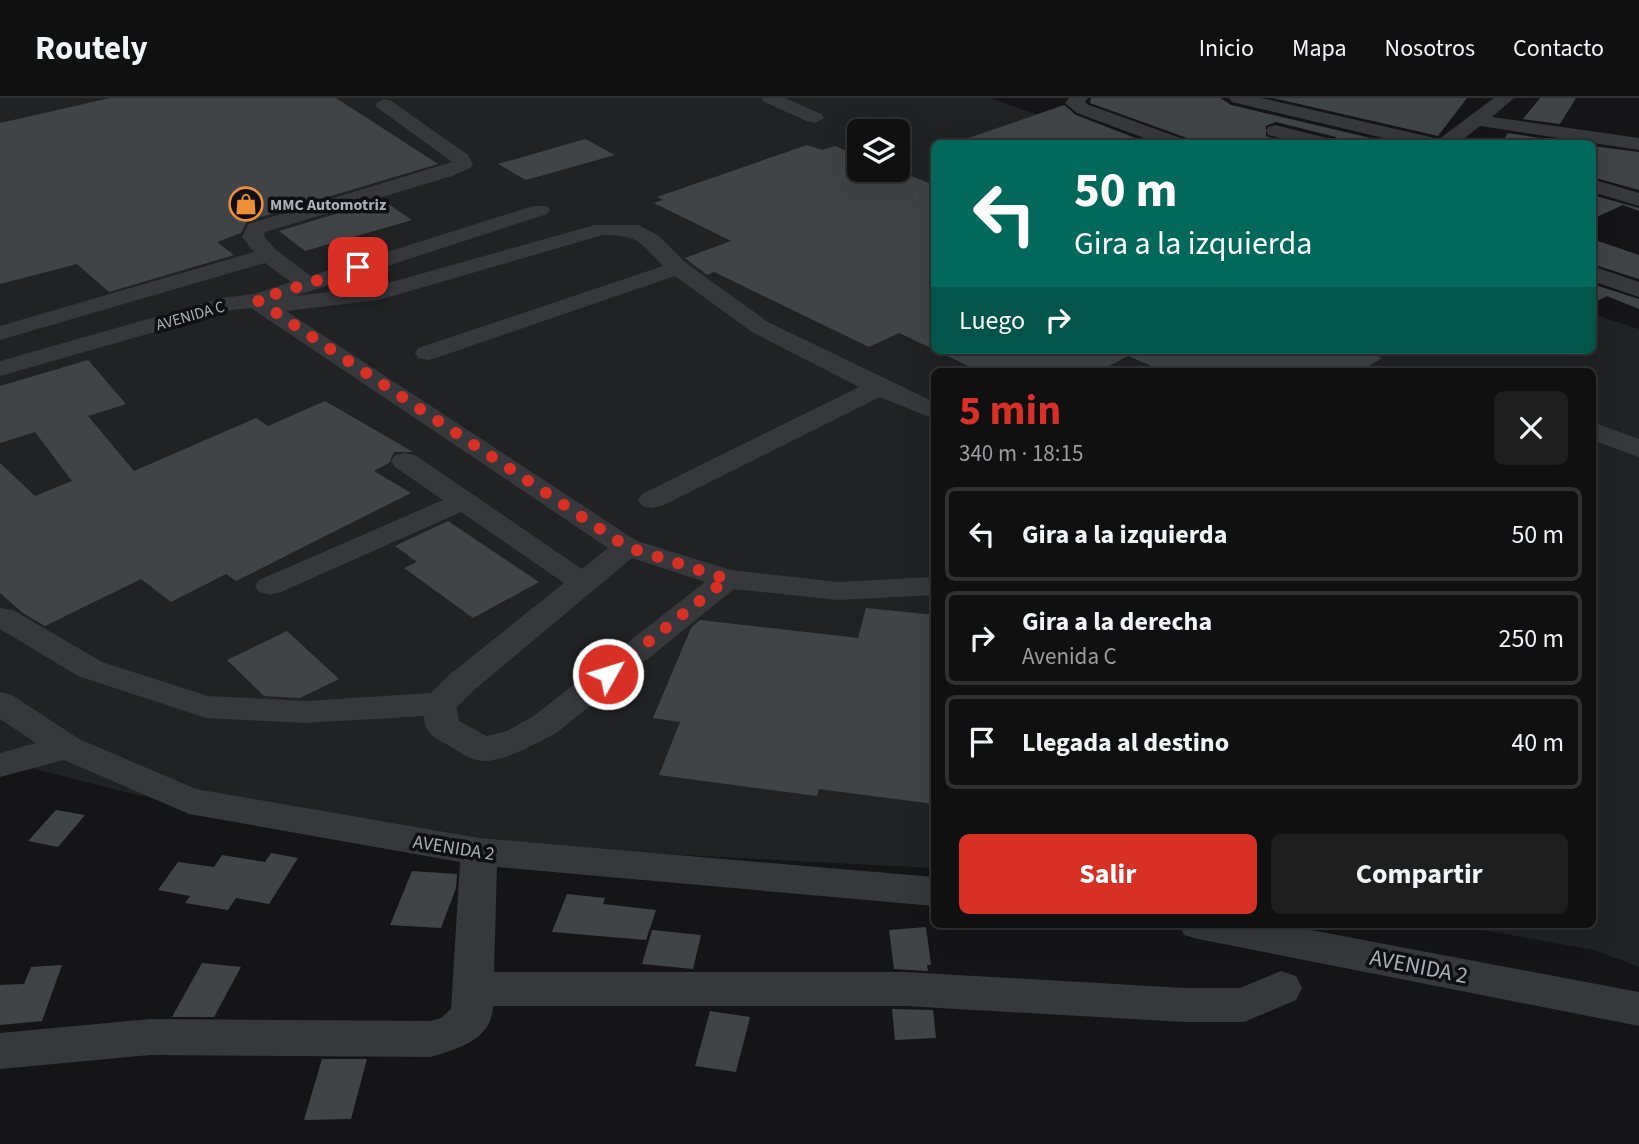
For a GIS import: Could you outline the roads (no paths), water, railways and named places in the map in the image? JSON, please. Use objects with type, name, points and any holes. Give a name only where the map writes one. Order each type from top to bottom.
[{"type":"street","points":[[770,98],[815,118]]},
{"type":"street","points":[[1079,98],[1074,103],[1083,109],[1167,140]]},
{"type":"street","points":[[1238,98],[1418,140]]},
{"type":"street","points":[[1450,140],[1505,98]]},
{"type":"street","points":[[306,283],[268,255],[253,237],[255,228],[445,172],[463,164],[461,159],[384,104]]},
{"type":"street","points":[[1476,120],[1639,144]]},
{"type":"street","points":[[1275,131],[1312,140]]},
{"type":"street","points":[[1596,186],[1639,200]]},
{"type":"street","name":"AVENIDA C","points":[[0,369],[230,303],[262,303],[306,283],[540,209]]},
{"type":"street","points":[[262,303],[379,293],[601,229],[631,229],[651,241],[678,268],[760,327],[879,387],[931,410]]},
{"type":"street","points":[[0,333],[268,255]]},
{"type":"street","points":[[427,354],[678,268]]},
{"type":"street","points":[[1596,274],[1639,290]]},
{"type":"street","points":[[262,303],[627,547],[727,579],[838,591],[931,586]]},
{"type":"street","points":[[652,500],[879,387]]},
{"type":"street","points":[[1596,432],[1639,449]]},
{"type":"street","points":[[405,461],[583,583]]},
{"type":"street","points":[[270,586],[463,501]]},
{"type":"street","points":[[2,617],[90,669],[206,708],[306,712],[440,704],[461,683],[627,547]]},
{"type":"street","points":[[440,704],[442,727],[483,749],[517,740],[547,723],[727,579]]},
{"type":"street","name":"AVENIDA 2","points":[[0,703],[67,747],[189,801],[479,852],[931,891]]},
{"type":"street","points":[[0,765],[67,747]]},
{"type":"street","points":[[0,1051],[150,1037],[431,1039],[455,1032],[472,1016],[479,852]]},
{"type":"street","name":"AVENIDA 2","points":[[1219,928],[1639,1009]]},
{"type":"street","points":[[473,989],[905,989],[1197,1005],[1244,1005],[1282,988]]},
{"type":"place","name":"MMC Automotriz","points":[[246,204]]}]
